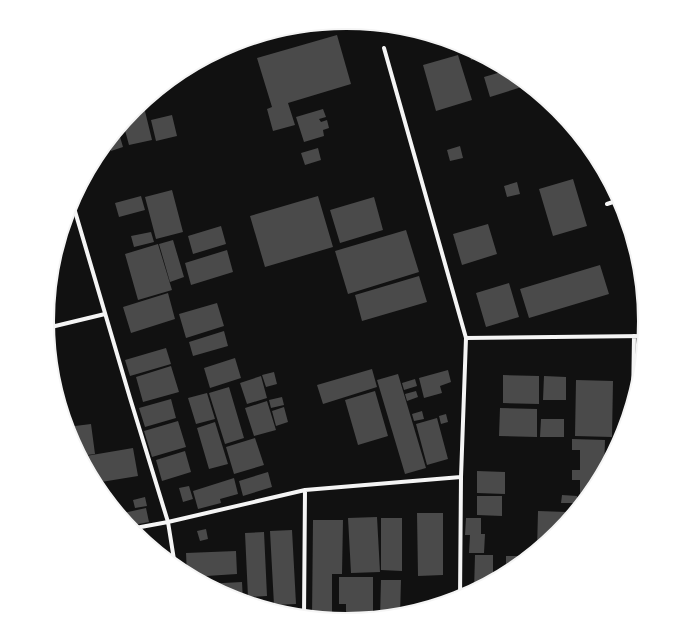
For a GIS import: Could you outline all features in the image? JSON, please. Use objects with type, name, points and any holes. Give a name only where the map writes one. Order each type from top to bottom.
[{"type":"street","points":[[384,48],[466,338],[461,477],[460,591]]},
{"type":"street","points":[[607,204],[613,202]]},
{"type":"street","points":[[75,212],[168,522],[174,558]]},
{"type":"street","points":[[54,326],[106,314]]},
{"type":"street","points":[[633,377],[634,336]]},
{"type":"street","points":[[466,338],[638,336]]},
{"type":"street","points":[[138,527],[305,490],[461,477]]},
{"type":"street","points":[[304,610],[305,490]]},
{"type":"building","points":[[337,35],[351,84],[288,103],[295,125],[273,131],[267,109],[272,107],[257,58]]},
{"type":"building","points":[[458,55],[472,100],[436,111],[423,65]]},
{"type":"building","points":[[500,72],[521,87],[490,97],[484,77]]},
{"type":"building","points":[[323,109],[326,117],[319,119],[321,122],[327,120],[329,128],[323,130],[324,136],[304,142],[296,117]]},
{"type":"building","points":[[145,110],[152,140],[129,145],[125,130]]},
{"type":"building","points":[[172,115],[177,136],[156,141],[151,120]]},
{"type":"building","points":[[120,136],[123,147],[111,151],[110,148]]},
{"type":"building","points":[[460,146],[463,158],[450,161],[447,150]]},
{"type":"building","points":[[318,148],[321,160],[305,165],[301,153]]},
{"type":"building","points":[[573,179],[587,226],[553,236],[539,189]]},
{"type":"building","points":[[517,182],[520,194],[507,197],[504,186]]},
{"type":"building","points":[[172,190],[183,232],[156,239],[145,197]]},
{"type":"building","points":[[141,196],[145,210],[119,217],[115,203]]},
{"type":"building","points":[[318,196],[333,247],[265,267],[250,216]]},
{"type":"building","points":[[374,197],[383,230],[340,243],[330,210]]},
{"type":"building","points":[[488,224],[497,254],[462,265],[453,234]]},
{"type":"building","points":[[221,226],[226,244],[193,254],[188,236]]},
{"type":"building","points":[[406,230],[419,272],[348,294],[335,251]]},
{"type":"building","points":[[151,232],[154,242],[134,247],[131,236]]},
{"type":"building","points":[[173,240],[184,277],[170,282],[159,244]]},
{"type":"building","points":[[158,244],[172,290],[138,300],[125,254]]},
{"type":"building","points":[[227,250],[233,272],[191,285],[185,263]]},
{"type":"building","points":[[600,265],[609,294],[529,318],[520,289]]},
{"type":"building","points":[[419,276],[427,302],[362,321],[355,295]]},
{"type":"building","points":[[509,283],[519,317],[486,327],[476,293]]},
{"type":"building","points":[[168,293],[175,319],[131,333],[123,307]]},
{"type":"building","points":[[217,303],[224,326],[186,338],[179,314]]},
{"type":"building","points":[[224,331],[228,346],[193,356],[189,342]]},
{"type":"building","points":[[166,348],[171,364],[130,376],[125,360]]},
{"type":"building","points":[[235,358],[241,378],[210,388],[204,368]]},
{"type":"building","points":[[171,366],[179,392],[143,402],[136,377]]},
{"type":"building","points":[[372,369],[377,387],[323,404],[317,385]]},
{"type":"building","points":[[448,370],[451,382],[440,386],[442,393],[424,398],[419,378]]},
{"type":"building","points":[[274,372],[277,384],[266,387],[262,375]]},
{"type":"building","points":[[398,374],[426,468],[405,474],[377,380]]},
{"type":"building","points":[[503,375],[539,376],[539,404],[503,403]]},
{"type":"building","points":[[261,376],[267,398],[247,404],[240,383]]},
{"type":"building","points":[[544,376],[566,377],[566,400],[543,400]]},
{"type":"building","points":[[415,379],[417,386],[404,390],[402,383]]},
{"type":"building","points":[[576,380],[613,381],[612,437],[575,436]]},
{"type":"building","points":[[229,387],[244,438],[225,444],[209,393]]},
{"type":"building","points":[[375,391],[388,436],[358,445],[345,400]]},
{"type":"building","points":[[416,391],[418,397],[407,401],[405,394]]},
{"type":"building","points":[[207,393],[215,419],[196,424],[188,398]]},
{"type":"building","points":[[282,397],[284,405],[271,408],[269,400]]},
{"type":"building","points":[[171,399],[176,418],[145,427],[139,408]]},
{"type":"building","points":[[267,401],[276,430],[254,436],[245,408]]},
{"type":"building","points":[[284,407],[288,422],[276,426],[272,411]]},
{"type":"building","points":[[500,408],[537,409],[537,437],[499,436]]},
{"type":"building","points":[[422,411],[424,419],[414,421],[412,414]]},
{"type":"building","points":[[446,414],[448,422],[441,424],[439,416]]},
{"type":"building","points":[[437,418],[448,459],[427,465],[416,424]]},
{"type":"building","points":[[541,419],[564,419],[564,437],[540,437]]},
{"type":"building","points":[[178,421],[186,447],[152,457],[144,431]]},
{"type":"building","points":[[215,422],[228,464],[209,469],[197,428]]},
{"type":"building","points":[[91,424],[95,454],[86,455],[73,426]]},
{"type":"building","points":[[255,438],[264,465],[234,474],[226,447]]},
{"type":"building","points":[[572,439],[605,440],[604,458],[583,493],[580,493],[580,480],[572,480],[572,470],[580,470],[580,450],[572,450]]},
{"type":"building","points":[[133,448],[138,476],[102,482],[87,456]]},
{"type":"building","points":[[185,451],[191,472],[162,481],[156,460]]},
{"type":"building","points":[[477,471],[505,472],[505,494],[477,493]]},
{"type":"building","points":[[268,472],[272,487],[243,496],[239,481]]},
{"type":"building","points":[[234,478],[238,494],[220,499],[221,503],[198,509],[193,491]]},
{"type":"building","points":[[189,486],[193,499],[183,502],[179,488]]},
{"type":"building","points":[[562,495],[577,496],[575,503],[561,503]]},
{"type":"building","points":[[477,496],[502,496],[502,516],[477,515]]},
{"type":"building","points":[[145,497],[147,506],[135,508],[133,500]]},
{"type":"building","points":[[146,508],[149,522],[136,525],[125,513]]},
{"type":"building","points":[[538,511],[567,512],[553,528],[537,543]]},
{"type":"building","points":[[417,513],[443,513],[443,575],[418,576]]},
{"type":"building","points":[[377,517],[380,572],[351,573],[348,518]]},
{"type":"building","points":[[381,518],[402,518],[402,571],[381,570]]},
{"type":"building","points":[[466,518],[481,518],[481,534],[485,534],[484,553],[469,553],[470,535],[465,535]]},
{"type":"building","points":[[313,520],[343,520],[342,574],[332,574],[332,613],[312,611]]},
{"type":"building","points":[[206,529],[208,539],[200,541],[197,531]]},
{"type":"building","points":[[292,530],[296,604],[274,605],[270,531]]},
{"type":"building","points":[[264,532],[267,596],[248,597],[245,533]]},
{"type":"building","points":[[236,551],[237,574],[202,576],[187,567],[186,553]]},
{"type":"building","points":[[475,555],[493,555],[493,574],[474,584]]},
{"type":"building","points":[[506,556],[521,556],[509,565],[506,567]]},
{"type":"building","points":[[339,577],[373,577],[373,612],[346,614],[346,604],[339,604]]},
{"type":"building","points":[[381,580],[401,580],[400,608],[380,611]]},
{"type":"building","points":[[242,582],[243,595],[234,592],[216,583]]}]
